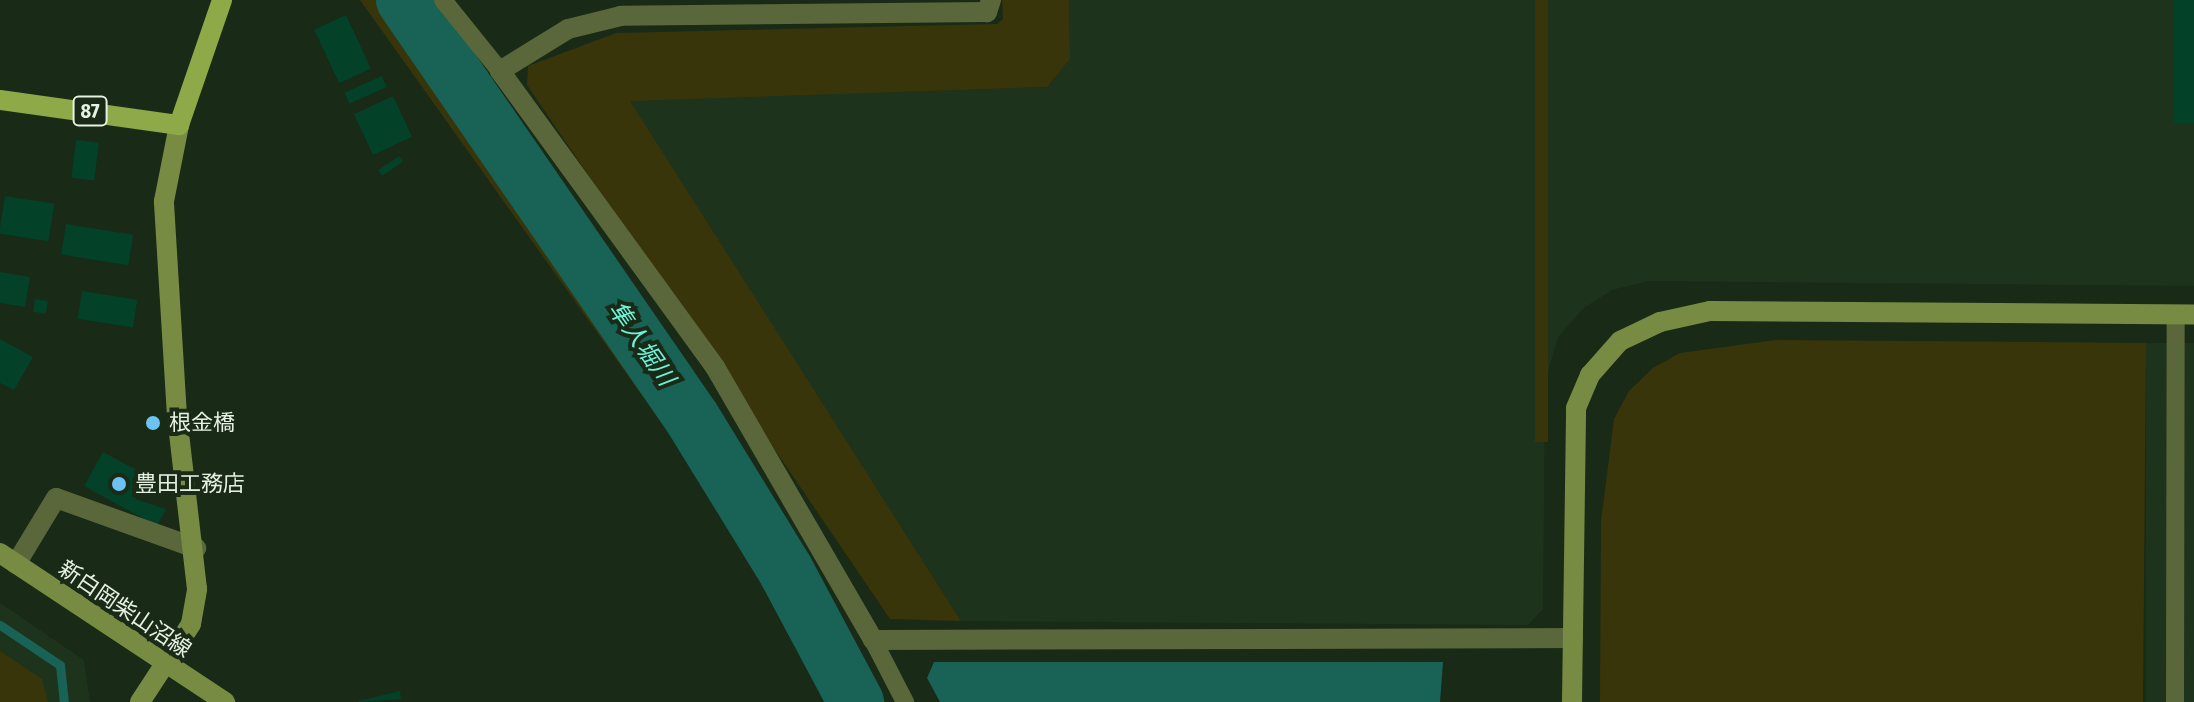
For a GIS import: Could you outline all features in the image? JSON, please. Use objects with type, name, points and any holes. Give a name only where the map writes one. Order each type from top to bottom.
[{"type":"main road","points":[[179,125],[222,0]]},
{"type":"main road","name":"87","points":[[0,100],[179,125]]},
{"type":"street","points":[[991,0],[987,12],[621,16],[568,29],[500,71],[715,367],[873,640],[1573,638]]},
{"type":"street","points":[[140,702],[166,666],[195,608],[196,548],[177,416],[164,201],[179,125]]},
{"type":"street","points":[[1572,702],[1576,408],[1590,375],[1620,341],[1660,322],[1710,311],[2185,314]]},
{"type":"street","points":[[8,559],[56,498],[196,548]]},
{"type":"street","name":"新白岡柴山沼線","points":[[8,559],[166,666],[225,702]]},
{"type":"lane","points":[[443,0],[500,71]]},
{"type":"lane","points":[[2175,702],[2185,314]]},
{"type":"lane","points":[[873,640],[905,702]]},
{"type":"shaded area","points":[[360,0],[377,0],[388,14],[669,397],[779,586],[837,702],[826,702],[796,641],[676,443]]},
{"type":"shaded area","points":[[409,0],[428,0],[692,368],[885,702],[863,702],[732,456],[631,304]]},
{"type":"shaded area","points":[[1002,0],[1069,0],[1070,59],[1047,87],[630,101],[961,621],[890,619],[527,85],[528,66],[616,33],[997,24],[1003,19]]},
{"type":"shaded area","points":[[1069,0],[2194,0],[2194,286],[1649,281],[1612,290],[1584,308],[1558,337],[1545,382],[1543,609],[1528,625],[961,621],[629,100],[1047,87],[1070,59]]},
{"type":"shaded area","points":[[1535,0],[1548,0],[1548,442],[1535,442]]},
{"type":"shaded area","points":[[1776,340],[2146,343],[2143,702],[1600,702],[1601,521],[1614,419],[1629,391],[1653,368],[1680,353]]},
{"type":"shaded area","points":[[2146,343],[2194,343],[2194,702],[2146,702]]},
{"type":"shaded area","points":[[0,603],[84,660],[90,702],[0,702]]},
{"type":"shaded area","points":[[0,651],[42,679],[48,702],[0,702]]},
{"type":"water","points":[[934,662],[1443,662],[1440,702],[940,702],[927,678]]},
{"type":"building","points":[[2174,0],[2194,0],[2194,123],[2174,123]]},
{"type":"building","points":[[346,15],[371,68],[339,83],[314,30]]},
{"type":"building","points":[[382,76],[387,87],[349,104],[345,93]]},
{"type":"building","points":[[393,96],[412,137],[373,155],[354,114]]},
{"type":"building","points":[[76,140],[99,143],[94,181],[71,178]]},
{"type":"building","points":[[399,156],[403,162],[382,176],[378,170]]},
{"type":"building","points":[[5,196],[54,204],[48,241],[0,234]]},
{"type":"building","points":[[66,224],[133,235],[128,265],[61,255]]},
{"type":"building","points":[[0,272],[30,277],[25,307],[0,303]]},
{"type":"building","points":[[82,291],[137,300],[133,327],[78,319]]},
{"type":"building","points":[[35,299],[48,301],[46,314],[33,312]]},
{"type":"building","points":[[0,339],[33,357],[14,390],[0,383]]},
{"type":"building","points":[[103,452],[148,476],[135,499],[166,509],[157,526],[84,486]]},
{"type":"building","points":[[400,691],[401,699],[359,702],[359,701]]},
{"type":"waterway","name":"隼人堀川","points":[[404,0],[692,418],[786,571],[856,702]]},
{"type":"waterway","points":[[0,625],[60,665],[64,702]]},
{"type":"place","name":"根金橋","points":[[153,423]]},
{"type":"place","name":"豊田工務店","points":[[119,484]]}]
